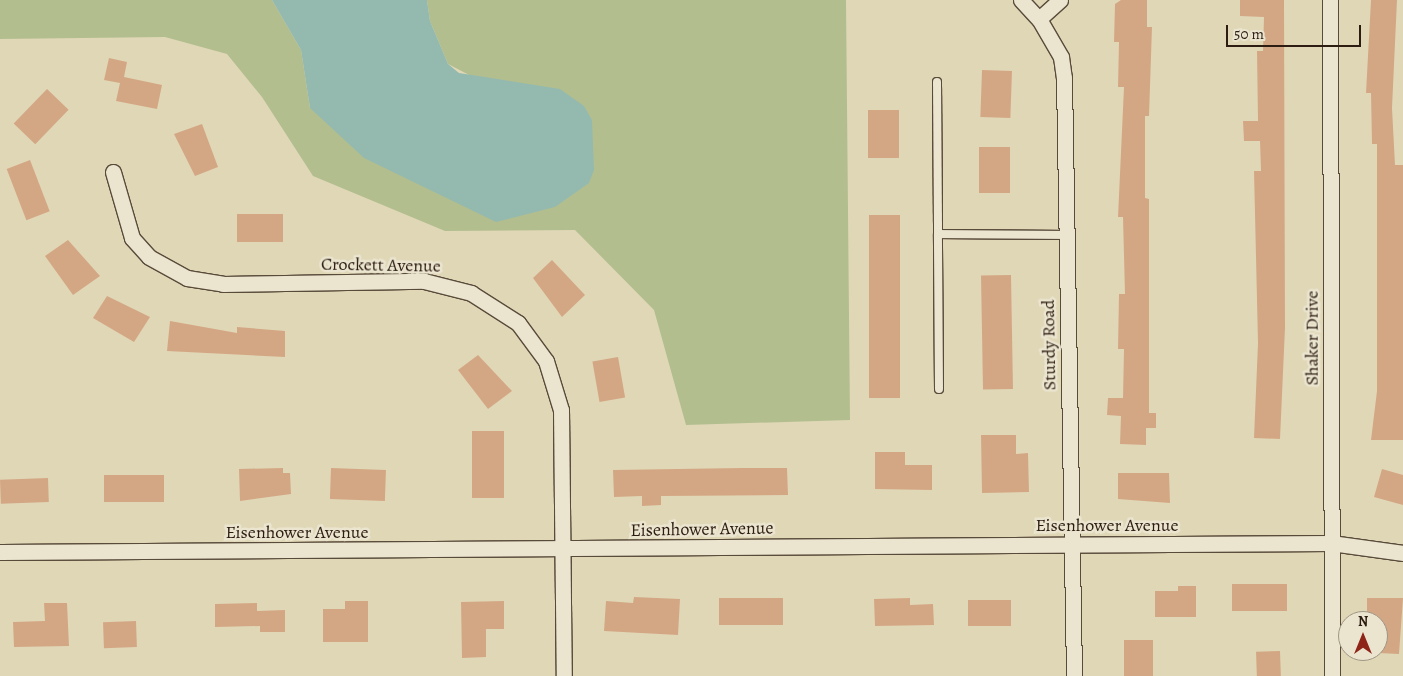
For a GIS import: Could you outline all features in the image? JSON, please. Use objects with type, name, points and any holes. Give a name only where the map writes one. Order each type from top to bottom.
[{"type":"street","name":"Sturdy Road","points":[[1021,0],[1039,19],[1056,46],[1063,68],[1070,544],[1074,676]]},
{"type":"street","points":[[1039,19],[1060,0]]},
{"type":"street","name":"Shaker Drive","points":[[1330,0],[1332,676]]},
{"type":"street","name":"Crockett Avenue","points":[[113,172],[132,238],[149,257],[186,278],[223,284],[424,281],[471,293],[518,323],[546,362],[561,410],[564,676]]},
{"type":"street","name":"Eisenhower Avenue","points":[[0,552],[563,550],[1331,543],[1403,553]]},
{"type":"lane","points":[[937,82],[939,389]]},
{"type":"lane","points":[[938,234],[1066,235]]},
{"type":"green space","points":[[0,0],[272,0],[301,50],[310,108],[473,77],[448,64],[430,21],[427,0],[846,0],[850,420],[686,425],[654,310],[575,230],[445,231],[313,176],[262,97],[227,54],[165,37],[0,39]]},
{"type":"water","points":[[272,0],[427,0],[430,21],[448,64],[459,73],[560,89],[584,106],[592,120],[594,170],[589,183],[555,207],[496,222],[364,158],[310,108],[301,50]]},
{"type":"building","points":[[1121,0],[1147,0],[1147,27],[1152,27],[1149,116],[1145,116],[1145,198],[1149,199],[1149,413],[1156,413],[1156,428],[1146,428],[1146,445],[1120,444],[1121,416],[1107,415],[1108,398],[1123,398],[1124,349],[1118,349],[1119,294],[1125,294],[1123,217],[1118,217],[1124,87],[1118,87],[1119,42],[1114,42],[1115,4]]},
{"type":"building","points":[[1240,0],[1284,0],[1285,328],[1280,439],[1254,438],[1258,343],[1254,171],[1261,171],[1260,141],[1244,141],[1243,121],[1258,121],[1257,51],[1263,51],[1264,17],[1240,16]]},
{"type":"building","points":[[1371,0],[1397,0],[1392,108],[1395,165],[1403,165],[1403,440],[1371,440],[1377,391],[1377,144],[1372,144],[1371,93],[1366,93]]},
{"type":"building","points":[[109,58],[127,62],[124,77],[162,85],[157,109],[116,101],[120,83],[104,80]]},
{"type":"building","points":[[982,70],[1012,71],[1010,118],[980,117]]},
{"type":"building","points":[[47,89],[69,110],[35,144],[14,124]]},
{"type":"building","points":[[868,110],[899,110],[899,158],[868,158]]},
{"type":"building","points":[[202,124],[218,167],[195,176],[174,134]]},
{"type":"building","points":[[979,147],[1010,147],[1010,193],[979,193]]},
{"type":"building","points":[[30,160],[50,211],[26,220],[7,169]]},
{"type":"building","points":[[237,214],[283,214],[283,242],[237,242]]},
{"type":"building","points":[[869,215],[900,215],[900,398],[869,398]]},
{"type":"building","points":[[68,240],[100,276],[73,295],[45,256]]},
{"type":"building","points":[[552,260],[585,295],[562,317],[533,278]]},
{"type":"building","points":[[1011,275],[1013,389],[983,390],[981,276]]},
{"type":"building","points":[[107,296],[150,317],[134,342],[93,318]]},
{"type":"building","points":[[170,321],[237,333],[237,327],[285,331],[285,357],[167,351]]},
{"type":"building","points":[[478,355],[512,391],[488,409],[458,370]]},
{"type":"building","points":[[618,357],[625,397],[600,402],[592,362]]},
{"type":"building","points":[[472,431],[504,431],[504,498],[472,498]]},
{"type":"building","points":[[981,435],[1016,435],[1016,454],[1028,453],[1029,492],[982,493]]},
{"type":"building","points":[[875,452],[905,452],[905,465],[932,465],[932,490],[875,489]]},
{"type":"building","points":[[283,468],[283,473],[290,473],[291,494],[240,501],[239,469]]},
{"type":"building","points":[[331,468],[386,470],[385,501],[330,499]]},
{"type":"building","points":[[787,468],[788,495],[661,496],[661,505],[642,506],[642,496],[614,497],[613,470]]},
{"type":"building","points":[[1382,469],[1403,475],[1403,505],[1374,497]]},
{"type":"building","points":[[1118,473],[1169,473],[1170,503],[1118,499]]},
{"type":"building","points":[[104,475],[164,475],[164,502],[104,502]]},
{"type":"building","points":[[48,478],[49,502],[1,504],[0,480]]},
{"type":"building","points":[[1232,584],[1287,584],[1287,611],[1232,611]]},
{"type":"building","points":[[1178,586],[1196,586],[1196,617],[1155,617],[1155,591],[1178,591]]},
{"type":"building","points":[[634,597],[680,599],[678,635],[604,631],[606,601],[633,603]]},
{"type":"building","points":[[719,598],[783,598],[783,625],[719,625]]},
{"type":"building","points":[[910,598],[910,605],[933,604],[934,625],[875,626],[874,599]]},
{"type":"building","points":[[1367,598],[1403,598],[1399,654],[1388,653],[1388,611],[1367,611]]},
{"type":"building","points":[[968,600],[1011,600],[1011,626],[968,626]]},
{"type":"building","points":[[345,601],[368,601],[368,642],[323,642],[323,609],[345,609]]},
{"type":"building","points":[[504,601],[504,629],[486,629],[486,657],[462,658],[461,602]]},
{"type":"building","points":[[44,603],[67,603],[69,646],[14,647],[13,622],[45,621]]},
{"type":"building","points":[[257,603],[257,611],[285,610],[285,632],[260,632],[260,626],[215,627],[215,604]]},
{"type":"building","points":[[136,621],[137,647],[104,648],[103,622]]},
{"type":"building","points":[[1124,640],[1153,640],[1153,676],[1124,676]]},
{"type":"building","points":[[1280,651],[1281,676],[1257,676],[1256,652]]}]
